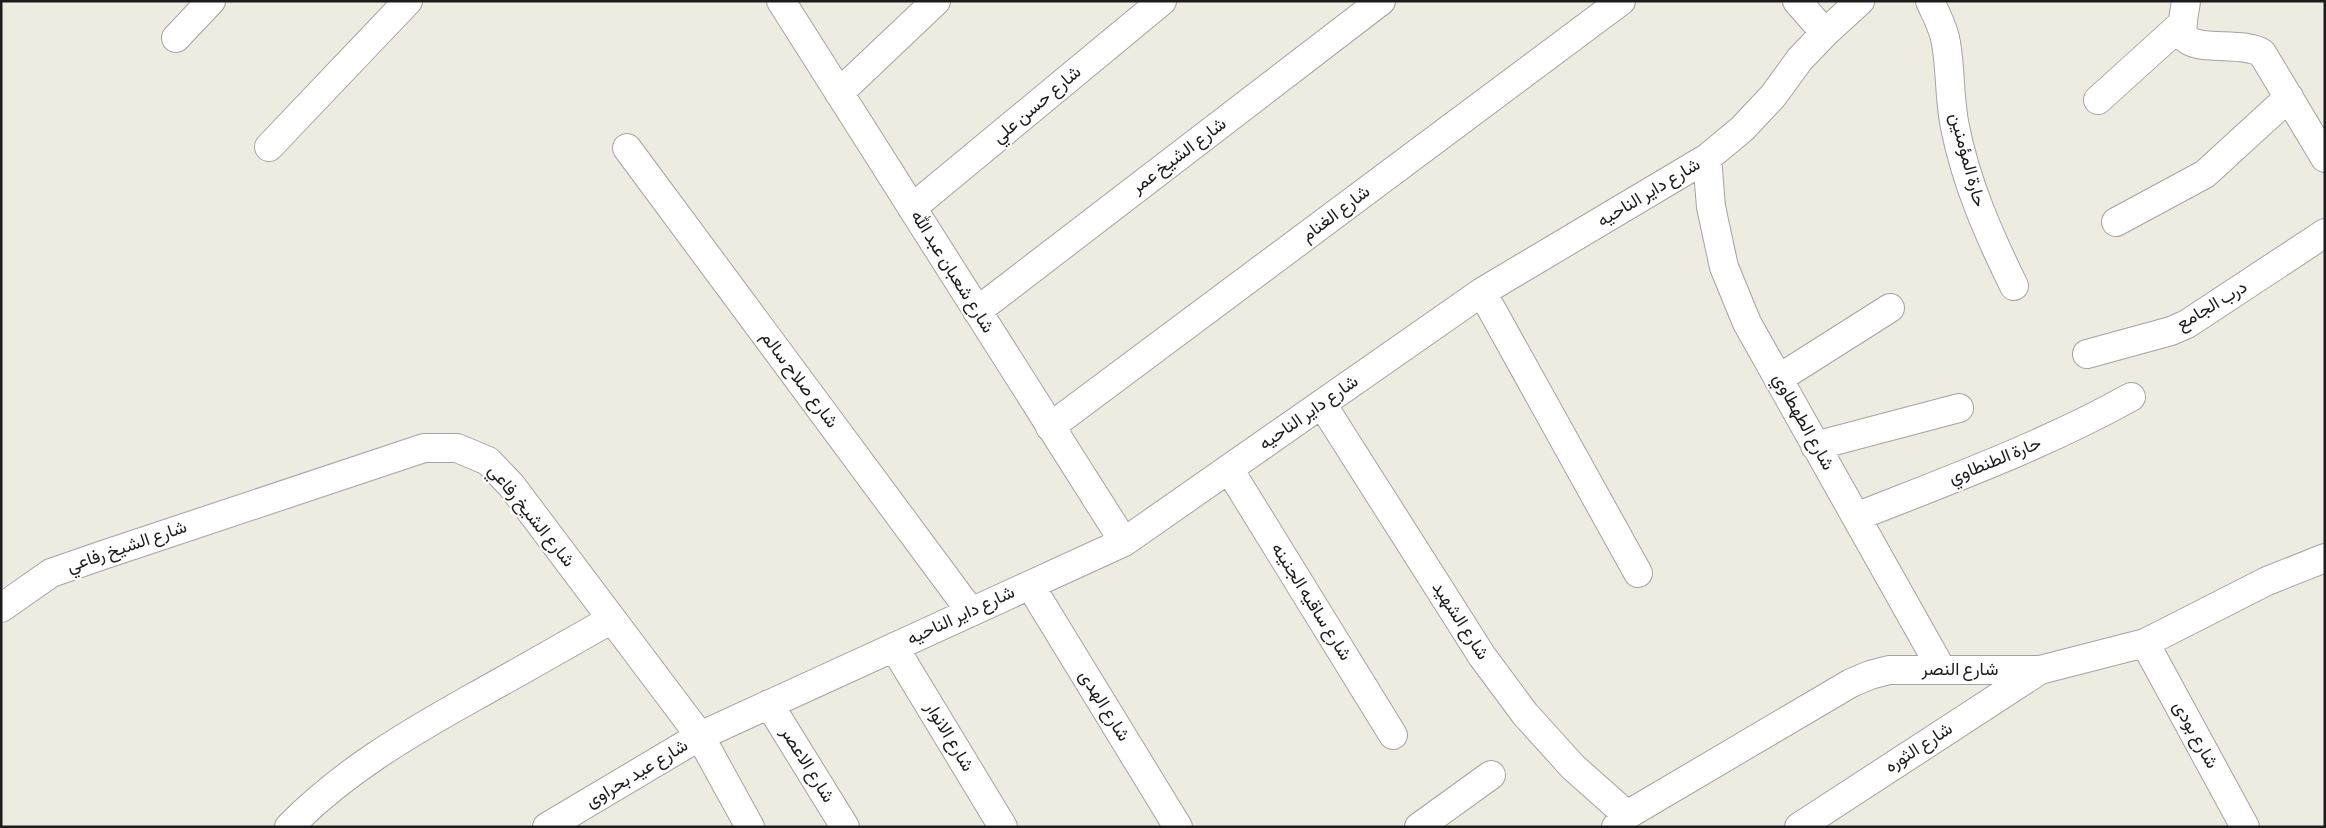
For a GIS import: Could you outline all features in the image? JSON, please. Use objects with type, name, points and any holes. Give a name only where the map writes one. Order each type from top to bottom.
[{"type":"street","points":[[176,38],[211,1]]},
{"type":"street","points":[[269,147],[408,1]]},
{"type":"street","name":"شارع شعبان عبد الله","points":[[781,1],[1124,542]]},
{"type":"street","points":[[839,93],[936,1]]},
{"type":"street","name":"شارع حسن علي","points":[[912,208],[1162,1]]},
{"type":"street","name":"شارع الشيخ عمر","points":[[977,311],[1381,1]]},
{"type":"street","name":"شارع الغنام","points":[[1050,427],[1621,1]]},
{"type":"street","points":[[1797,1],[1825,33]]},
{"type":"street","name":"شارع داير الناحيه","points":[[700,736],[1124,542],[1482,292],[1707,158],[1748,122],[1773,96],[1800,60],[1825,33],[1860,1]]},
{"type":"street","name":"حارة المؤمنين","points":[[1930,1],[1946,42],[1954,126],[1969,181],[1989,235],[2014,286]]},
{"type":"street","points":[[2185,12],[2182,32],[2186,40],[2194,45],[2245,46],[2262,52],[2325,158]]},
{"type":"street","points":[[2098,100],[2185,12]]},
{"type":"street","points":[[2116,222],[2206,174],[2290,97]]},
{"type":"street","name":"شارع صلاح سالم","points":[[627,148],[971,612]]},
{"type":"street","name":"شارع الطهطاوي","points":[[1707,158],[1711,207],[1724,267],[1747,324],[1942,670]]},
{"type":"street","name":"درب الجامع","points":[[2088,354],[2171,331],[2187,324],[2325,233]]},
{"type":"street","points":[[1482,292],[1638,573]]},
{"type":"street","points":[[1778,379],[1890,308]]},
{"type":"street","name":"حارة الطنطاوي","points":[[1856,517],[2032,447],[2082,424],[2131,397]]},
{"type":"street","name":"شارع الشهيد","points":[[1322,404],[1482,656],[1525,714],[1622,821]]},
{"type":"street","points":[[1816,446],[1959,408]]},
{"type":"street","name":"شارع الشيخ رفاعي","points":[[1,608],[51,574],[424,448],[457,448],[488,461],[511,485],[700,736],[750,827]]},
{"type":"street","name":"شارع ساقيه الجنينه","points":[[1229,469],[1393,735]]},
{"type":"street","name":"شارع النصر","points":[[1622,821],[1851,684],[1870,675],[1890,670],[2040,670],[2145,643],[2267,581],[2325,558]]},
{"type":"street","name":"شارع الهدى","points":[[1030,585],[1178,827]]},
{"type":"street","points":[[289,827],[326,792],[362,764],[400,739],[612,619]]},
{"type":"street","name":"شارع بودى","points":[[2145,643],[2245,827]]},
{"type":"street","name":"شارع الانوار","points":[[894,647],[1003,827]]},
{"type":"street","name":"شارع الثوره","points":[[1799,827],[2040,670]]},
{"type":"street","name":"شارع الاعصر","points":[[769,704],[845,827]]},
{"type":"street","name":"شارع عيد بحراوى","points":[[547,827],[700,736]]},
{"type":"street","points":[[1419,827],[1491,775]]}]
